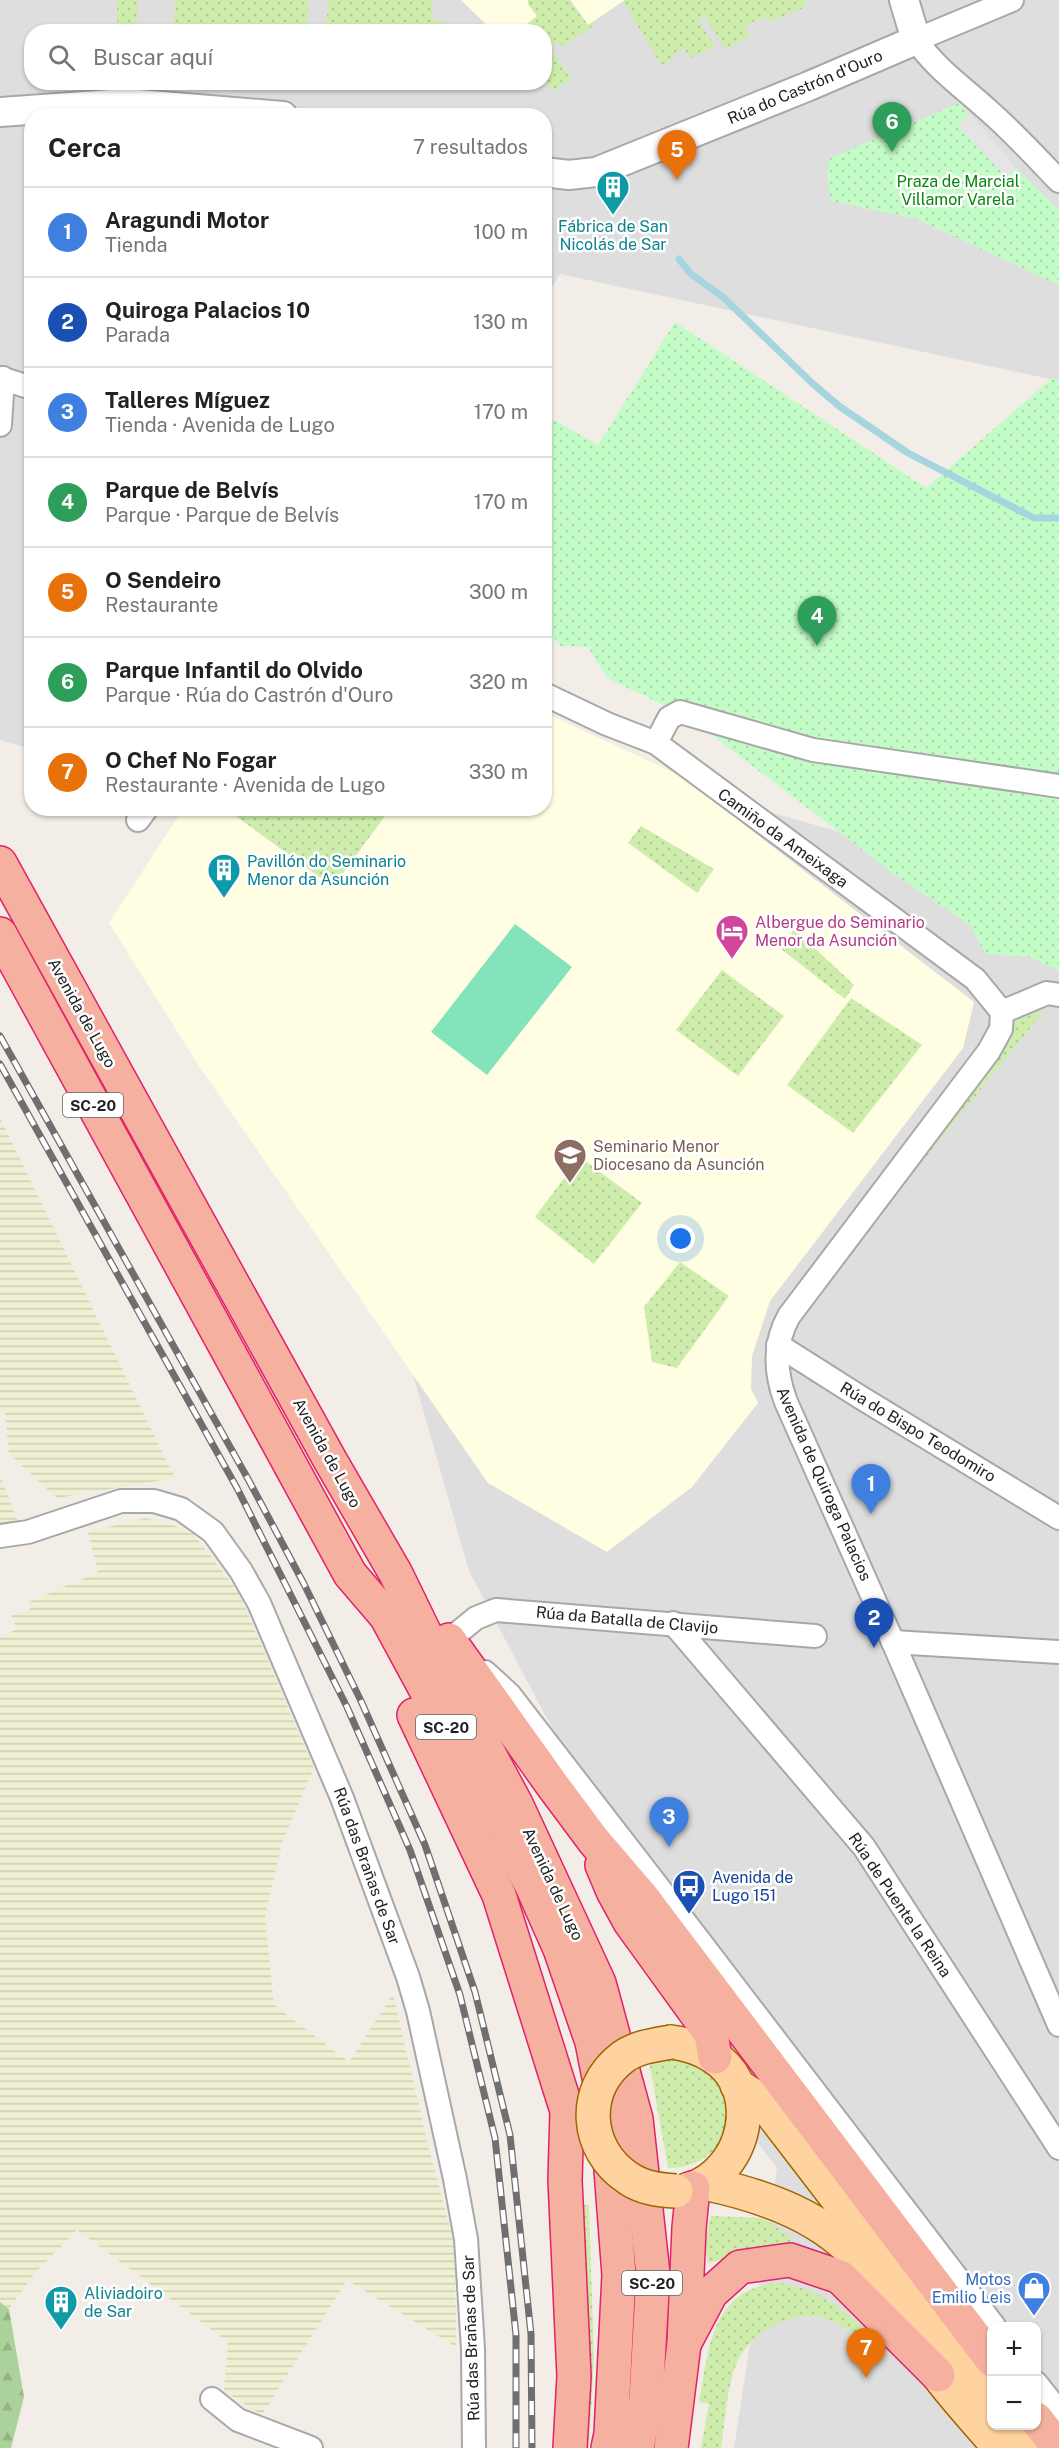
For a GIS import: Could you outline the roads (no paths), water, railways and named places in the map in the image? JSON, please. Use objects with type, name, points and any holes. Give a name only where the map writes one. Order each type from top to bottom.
[{"type":"highway","name":"Avenida de Lugo","points":[[0,863],[409,1599],[516,1804],[600,1983],[599,2118]]},
{"type":"highway","name":"Avenida de Lugo","points":[[0,933],[350,1575],[386,1616],[532,1886],[560,1949],[592,2042],[599,2118]]},
{"type":"highway","points":[[350,1575],[367,1625],[428,1740],[599,2118],[579,2148],[565,2180],[573,2376],[570,2448]]},
{"type":"highway","points":[[409,1599],[428,1609],[491,1701],[594,1840],[642,1897],[987,2353]]},
{"type":"highway","points":[[594,1840],[604,1871],[620,1906],[711,2034],[715,2057]]},
{"type":"highway","points":[[642,1897],[644,1923],[674,1964],[674,1983]]},
{"type":"highway","name":"SC-20","points":[[599,2118],[619,2275],[611,2434],[608,2448]]},
{"type":"highway","name":"SC-20","points":[[599,2118],[652,2274],[646,2399],[637,2448]]},
{"type":"highway","points":[[670,2448],[684,2344],[691,2188]]},
{"type":"highway","points":[[684,2344],[711,2293],[741,2267],[790,2260],[840,2277],[938,2375]]},
{"type":"highway","points":[[1041,2425],[1059,2448]]},
{"type":"main road","points":[[599,2118],[596,2093],[608,2073],[623,2057],[644,2046],[670,2042],[693,2045],[715,2057],[726,2068],[737,2085],[745,2117],[742,2136],[734,2155],[720,2172],[691,2188]]},
{"type":"main road","points":[[737,2085],[763,2102],[987,2393]]},
{"type":"main road","name":"Avenida de Lugo","points":[[599,2118],[598,2145],[609,2162],[629,2179],[654,2190],[691,2188],[739,2190],[782,2205],[818,2224],[841,2241],[866,2267],[938,2375],[1000,2448]]},
{"type":"main road","points":[[1018,2430],[1035,2448]]},
{"type":"street","points":[[904,0],[916,40],[939,69],[1004,124],[1059,181]]},
{"type":"street","name":"Rúa do Castrón d'Ouro","points":[[552,173],[569,175],[596,172],[809,86],[1012,0]]},
{"type":"street","points":[[56,108],[126,103],[186,108]]},
{"type":"street","points":[[0,112],[24,110]]},
{"type":"street","points":[[0,425],[2,378],[24,385]]},
{"type":"street","name":"Camiño da Ameixaga","points":[[552,698],[607,724],[656,743],[975,979],[1002,1012]]},
{"type":"street","points":[[656,743],[669,718],[680,712],[813,750],[1059,786]]},
{"type":"street","points":[[1002,1012],[1047,993],[1059,995]]},
{"type":"street","name":"Avenida de Quiroga Palacios","points":[[1002,1012],[1001,1029],[988,1051],[789,1316],[778,1345],[777,1365],[780,1388],[1059,2025]]},
{"type":"street","name":"Rúa do Bispo Teodomiro","points":[[778,1345],[1059,1518]]},
{"type":"street","name":"Rúa das Brañas de Sar","points":[[0,1536],[28,1532],[121,1501],[154,1501],[181,1509],[213,1532],[242,1571],[259,1603],[342,1798],[408,1977],[418,2011],[456,2179],[466,2239],[473,2360],[474,2448]]},
{"type":"street","name":"Rúa da Batalla de Clavijo","points":[[449,1640],[476,1618],[496,1610],[815,1636]]},
{"type":"street","name":"Rúa de Puente la Reina","points":[[673,1623],[864,1847],[1059,2148]]},
{"type":"street","points":[[449,1640],[509,1694],[991,2322]]},
{"type":"street","points":[[893,1642],[1059,1652]]},
{"type":"street","name":"Avenida de Lugo","points":[[938,2375],[985,2448]]},
{"type":"street","points":[[1041,2389],[1059,2412]]},
{"type":"street","points":[[212,2399],[238,2420],[311,2448]]},
{"type":"waterway","points":[[679,259],[691,274],[723,297],[839,406],[908,453],[1034,518],[1059,518]]},
{"type":"railway","points":[[0,1036],[248,1479],[304,1584],[361,1701],[425,1845],[475,1992],[510,2135],[531,2334],[532,2448]]},
{"type":"railway","points":[[0,1064],[237,1488],[347,1707],[410,1850],[460,1995],[495,2138],[516,2335],[516,2448]]},
{"type":"place","name":"Parque Infantil do Olvido","points":[[892,152]]},
{"type":"place","name":"O Sendeiro","points":[[677,180]]},
{"type":"place","name":"Fábrica de San Nicolás de Sar","points":[[613,216]]},
{"type":"place","name":"Parque de Belvís","points":[[817,646]]},
{"type":"place","name":"Pavillón do Seminario Menor da Asunción","points":[[224,899]]},
{"type":"place","name":"Albergue do Seminario Menor da Asunción","points":[[732,960]]},
{"type":"place","name":"Seminario Menor Diocesano da Asunción","points":[[570,1184]]},
{"type":"place","name":"Aragundi Motor","points":[[871,1514]]},
{"type":"place","name":"Quiroga Palacios 10","points":[[874,1648]]},
{"type":"place","name":"Talleres Míguez","points":[[669,1847]]},
{"type":"place","name":"Avenida de Lugo 151","points":[[689,1915]]},
{"type":"place","name":"Motos Emilio Leis","points":[[1034,2317]]},
{"type":"place","name":"Aliviadoiro de Sar","points":[[61,2331]]},
{"type":"place","name":"O Chef No Fogar","points":[[866,2378]]},
{"type":"park label","name":"Praza de Marcial Villamor Varela","points":[[958,190]]}]
